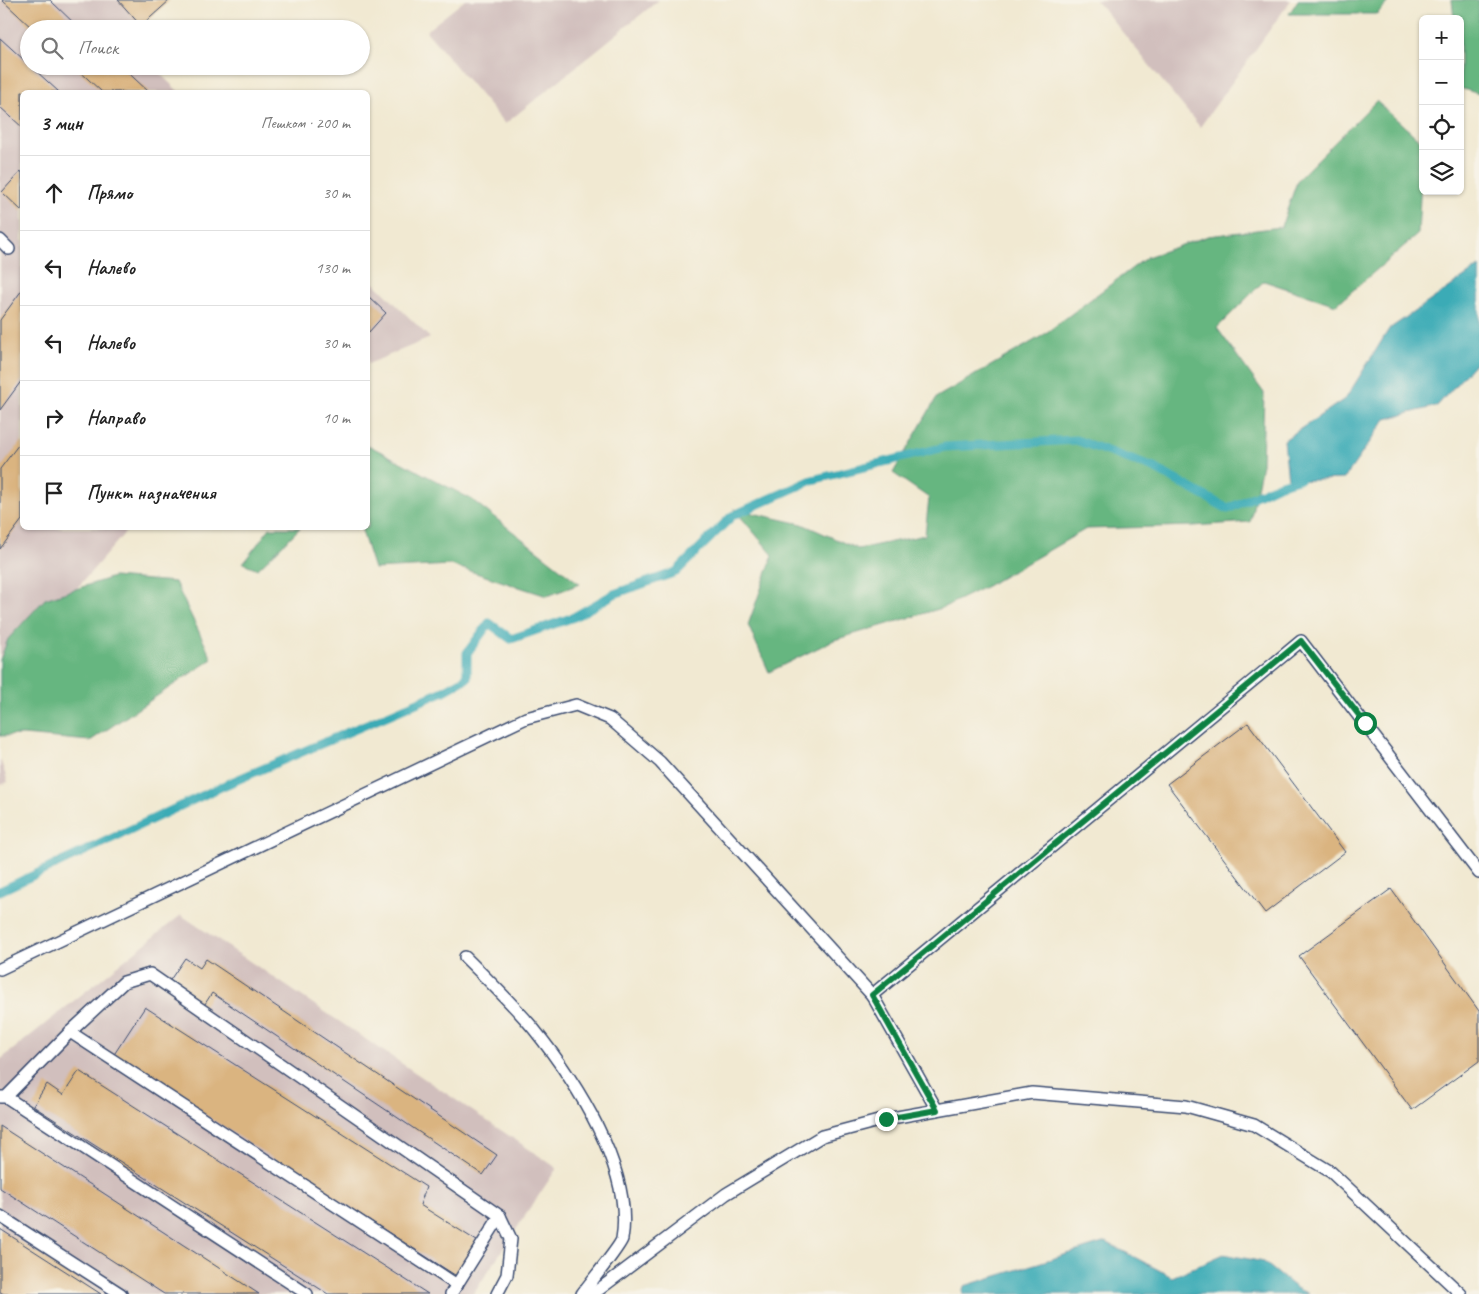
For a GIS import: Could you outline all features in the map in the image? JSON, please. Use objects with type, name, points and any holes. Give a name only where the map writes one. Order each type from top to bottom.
[{"type":"lane","points":[[0,240],[9,249]]},
{"type":"lane","points":[[872,995],[1301,641],[1479,873]]},
{"type":"lane","points":[[0,969],[526,718],[576,705],[610,720],[660,762],[872,995],[937,1110]]},
{"type":"lane","points":[[465,957],[533,1028],[577,1089],[611,1156],[623,1199],[622,1241],[582,1294]]},
{"type":"lane","points":[[307,1294],[3,1097],[124,982],[150,974],[500,1216],[511,1240],[507,1275],[497,1294]]},
{"type":"lane","points":[[70,1032],[454,1290],[500,1216]]},
{"type":"lane","points":[[593,1294],[726,1194],[822,1136],[886,1119],[1032,1093],[1186,1106],[1254,1125],[1331,1172],[1461,1294]]},
{"type":"lane","points":[[0,1216],[121,1294]]},
{"type":"shaded area","points":[[0,0],[169,0],[147,20],[20,20],[20,75],[161,75],[177,90],[20,90],[20,530],[127,530],[0,677]]},
{"type":"shaded area","points":[[465,0],[659,0],[505,124],[426,31]]},
{"type":"shaded area","points":[[1096,0],[1291,0],[1200,127]]},
{"type":"shaded area","points":[[370,279],[430,338],[370,363]]},
{"type":"shaded area","points":[[0,759],[8,782],[0,785]]},
{"type":"shaded area","points":[[181,915],[557,1168],[473,1294],[0,1294],[0,1060]]},
{"type":"green space","points":[[1298,0],[1390,0],[1377,14],[1289,14]]},
{"type":"green space","points":[[1452,0],[1479,0],[1479,94],[1464,89],[1464,15],[1454,15]]},
{"type":"green space","points":[[1376,101],[1419,139],[1420,195],[1418,234],[1336,305],[1264,281],[1217,328],[1264,393],[1262,464],[1250,522],[1193,526],[1086,529],[987,586],[942,608],[834,640],[769,672],[748,625],[773,555],[734,509],[802,524],[858,549],[925,535],[929,498],[893,473],[937,397],[1042,336],[1147,257],[1208,236],[1281,227],[1298,179]]},
{"type":"green space","points":[[370,446],[471,499],[580,584],[547,596],[451,565],[374,569],[362,530],[370,530]]},
{"type":"green space","points":[[268,530],[298,530],[258,569],[243,563]]},
{"type":"green space","points":[[113,577],[175,582],[212,659],[90,741],[23,735],[0,736],[0,660],[8,639],[45,599]]},
{"type":"water","points":[[1479,267],[1479,359],[1437,406],[1386,419],[1344,479],[1288,481],[1284,440],[1346,398],[1389,329]]},
{"type":"water","points":[[1106,1242],[1172,1277],[1224,1254],[1264,1262],[1296,1288],[1309,1294],[962,1294],[964,1286]]},
{"type":"building","points":[[2,0],[50,0],[71,20],[23,20]]},
{"type":"building","points":[[118,0],[170,0],[148,20],[136,20]]},
{"type":"building","points":[[0,38],[20,56],[20,75],[40,75],[57,90],[20,90],[20,125],[0,107]]},
{"type":"building","points":[[84,75],[131,75],[147,90],[100,90]]},
{"type":"building","points":[[20,172],[20,209],[2,192]]},
{"type":"building","points":[[20,293],[20,383],[0,410],[0,320]]},
{"type":"building","points":[[370,298],[386,313],[370,331]]},
{"type":"building","points":[[20,443],[20,523],[0,549],[0,469]]},
{"type":"building","points":[[1248,723],[1345,852],[1265,913],[1167,784]]},
{"type":"building","points":[[1391,889],[1479,1011],[1479,1061],[1412,1110],[1299,956]]},
{"type":"building","points":[[185,958],[200,968],[206,959],[497,1155],[483,1175],[212,993],[203,1007],[168,983]]},
{"type":"building","points":[[145,1007],[426,1187],[420,1205],[480,1243],[458,1277],[113,1056]]},
{"type":"building","points":[[79,1071],[428,1294],[328,1294],[33,1106],[47,1084],[63,1095]]},
{"type":"building","points":[[0,1126],[259,1294],[164,1294],[0,1188]]},
{"type":"building","points":[[0,1229],[101,1294],[4,1294],[0,1292]]},
{"type":"waterway","points":[[0,891],[225,785],[444,691],[467,678],[467,653],[489,623],[511,639],[574,617],[614,594],[676,572],[732,516],[812,480],[945,447],[1076,440],[1154,468],[1228,509],[1278,485],[1301,478]]},
{"type":"route","points":[[886,1119],[937,1110],[872,995],[1301,641],[1365,723]]}]
